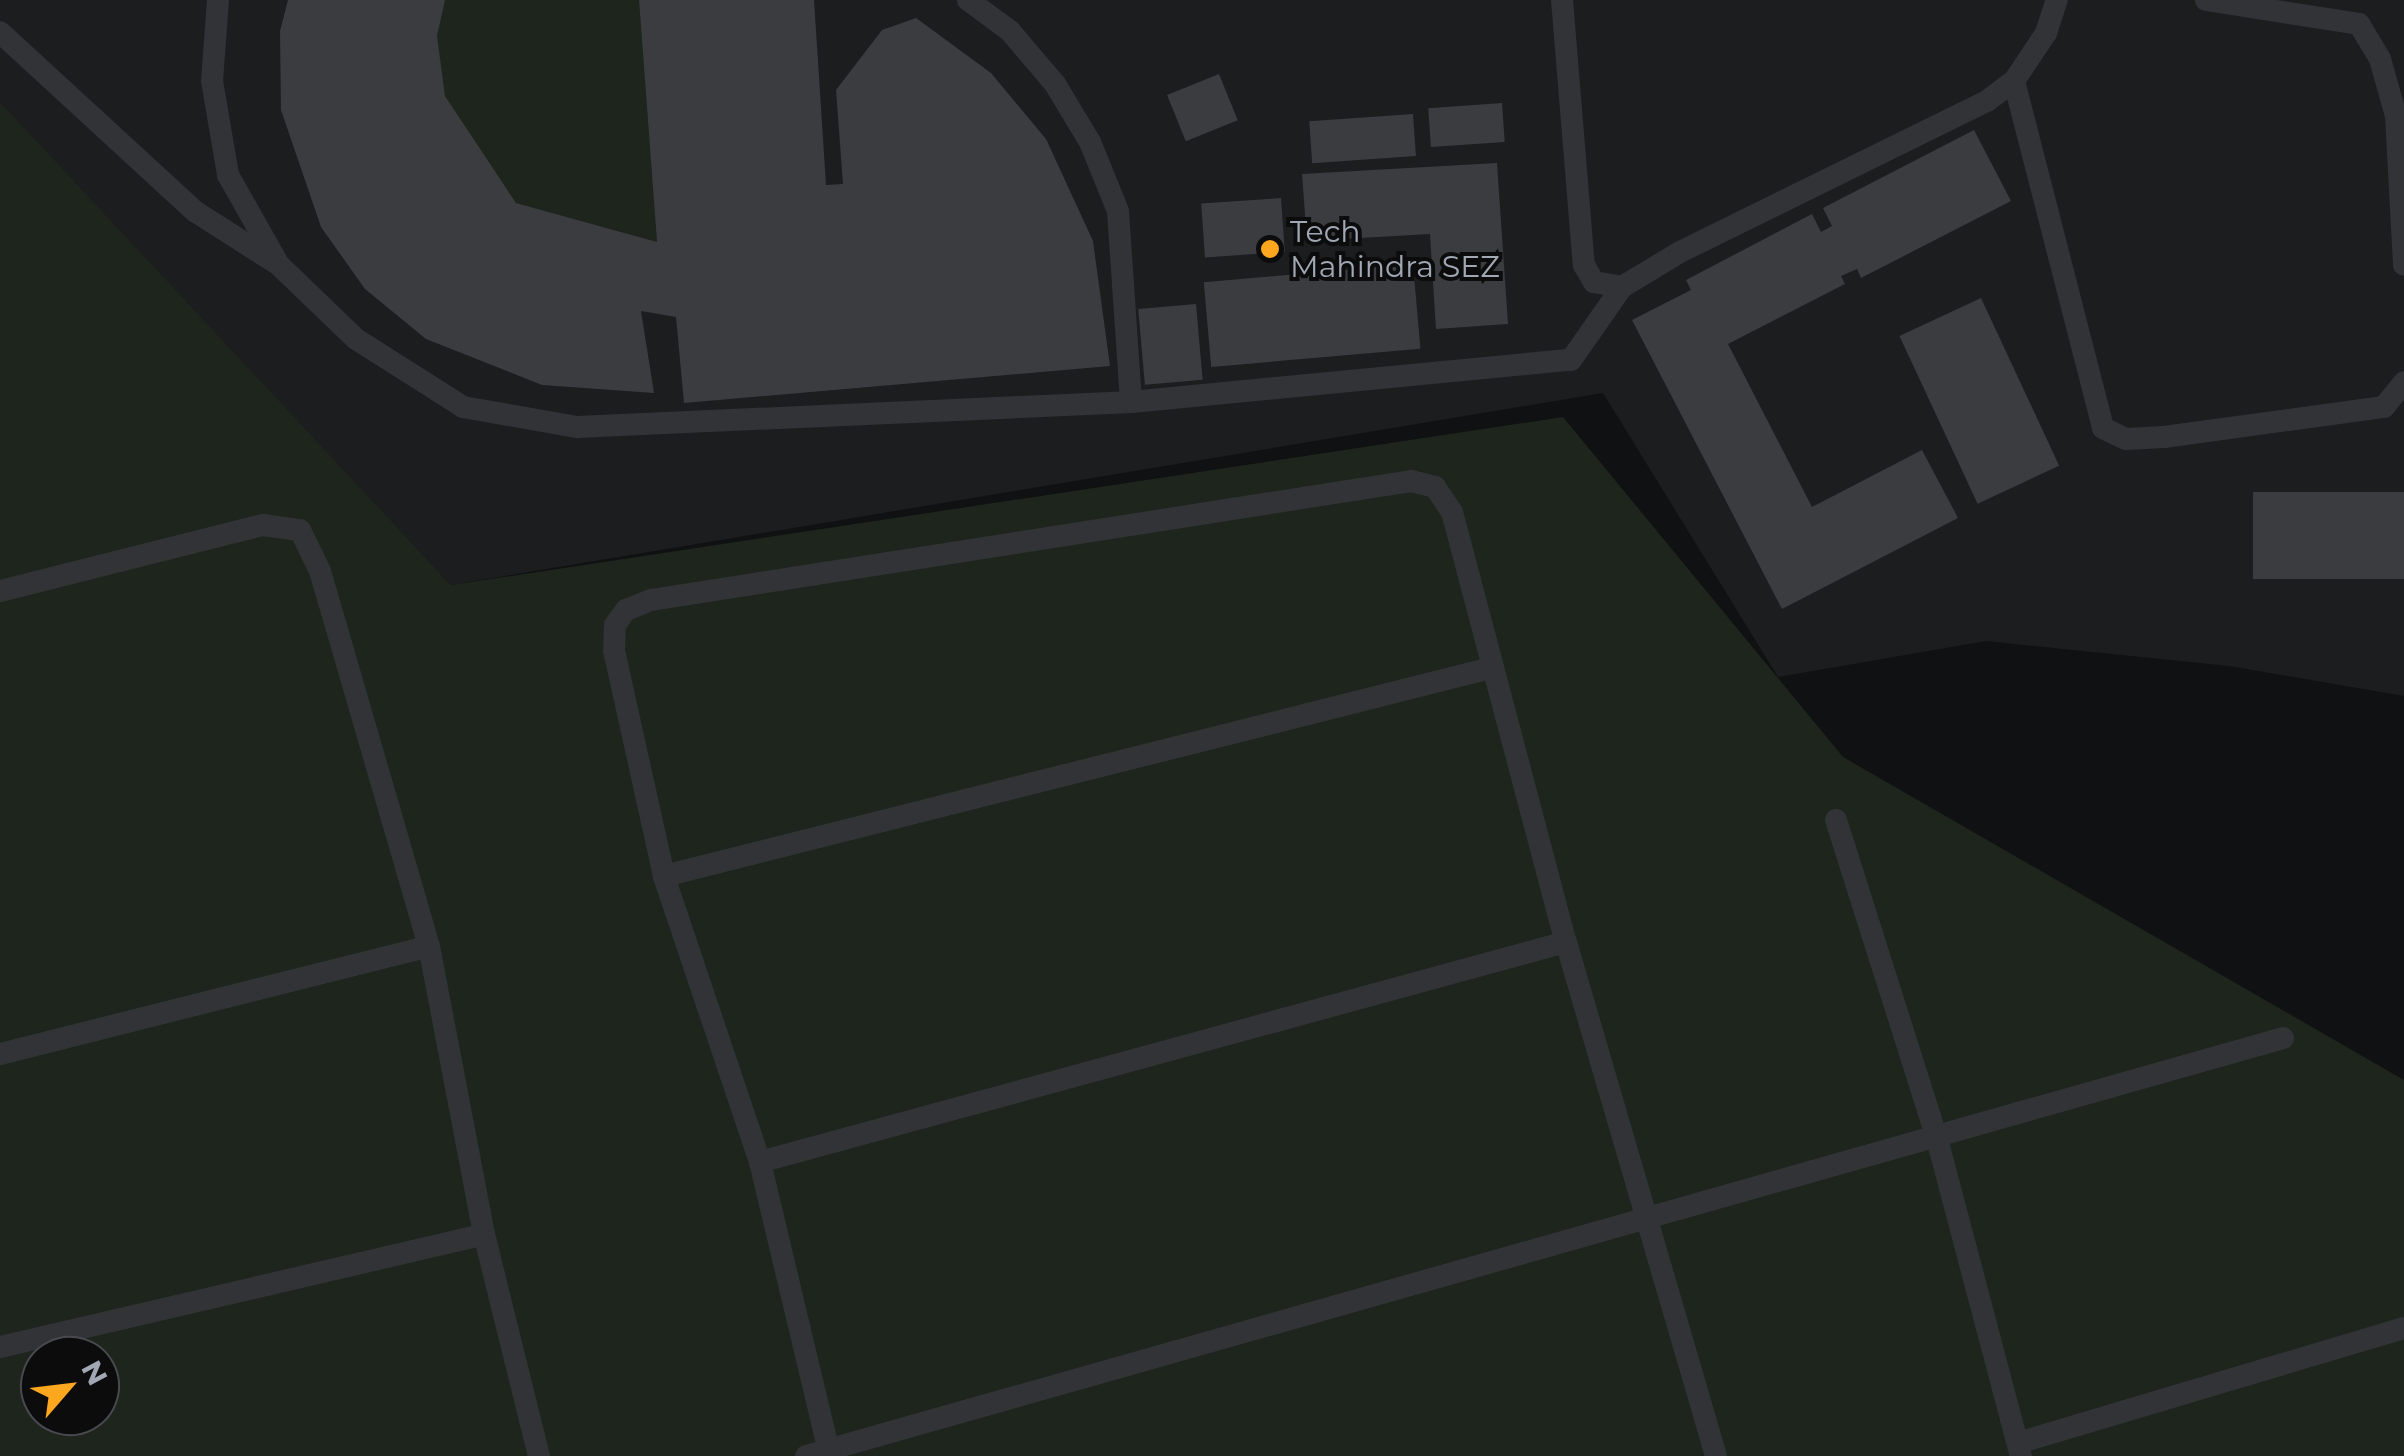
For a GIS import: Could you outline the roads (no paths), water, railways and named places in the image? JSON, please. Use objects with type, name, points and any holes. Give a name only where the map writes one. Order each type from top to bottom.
[{"type":"lane","points":[[218,0],[212,81],[228,175],[278,264]]},
{"type":"lane","points":[[968,0],[1010,30],[1090,142],[1118,211],[1130,402]]},
{"type":"lane","points":[[1562,0],[1584,265],[1594,282],[1622,287]]},
{"type":"lane","points":[[0,32],[196,212],[278,264],[356,339],[463,407],[577,427],[1130,402],[1570,360],[1622,287],[1680,252],[1987,102],[2014,81],[2046,33],[2057,0]]},
{"type":"lane","points":[[2206,0],[2359,24],[2380,59],[2396,116],[2404,266]]},
{"type":"lane","points":[[2014,81],[2103,428],[2126,439],[2164,437],[2384,407],[2404,382]]},
{"type":"lane","points":[[1716,1456],[1649,1216],[1566,942],[1452,512],[1435,487],[1411,481],[651,600],[626,610],[615,625],[614,651],[664,876],[760,1162],[821,1454],[1649,1216],[2283,1038]]},
{"type":"lane","points":[[0,592],[262,526],[300,530],[320,570],[429,946],[484,1234],[539,1456]]},
{"type":"lane","points":[[664,876],[1491,668]]},
{"type":"lane","points":[[1836,820],[1936,1135],[2020,1450],[2404,1328]]},
{"type":"lane","points":[[760,1162],[1566,942]]},
{"type":"lane","points":[[0,1054],[429,946]]},
{"type":"lane","points":[[0,1347],[484,1234]]},
{"type":"place","name":"Tech Mahindra SEZ","points":[[1270,249]]}]
